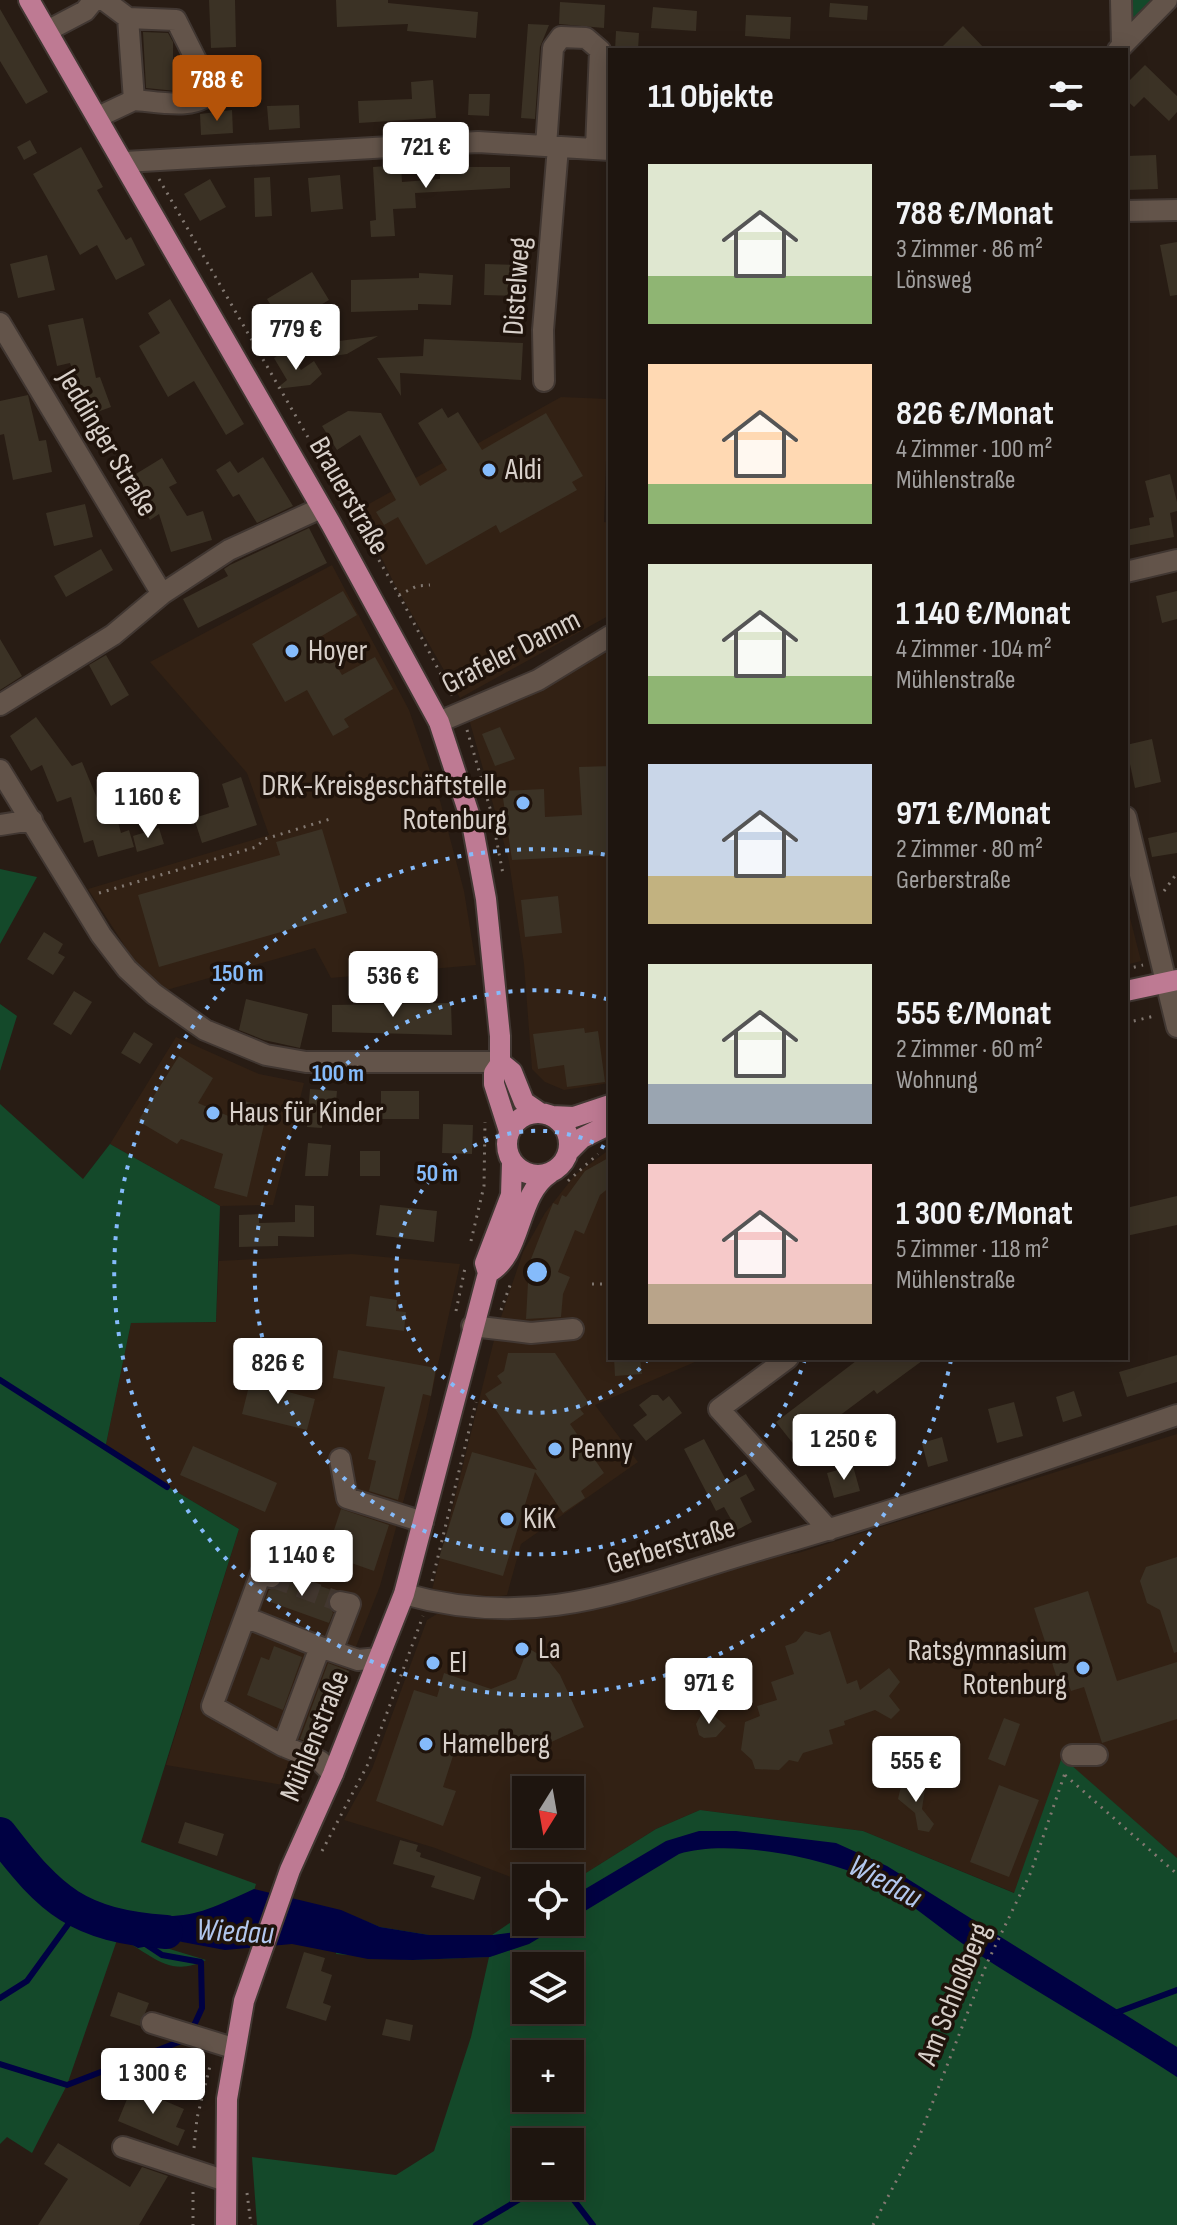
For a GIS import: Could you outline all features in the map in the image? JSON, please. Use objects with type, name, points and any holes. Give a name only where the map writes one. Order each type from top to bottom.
[{"type":"main road","name":"Brauerstraße","points":[[29,0],[125,162],[439,722],[472,823],[486,899],[500,1062],[494,1073],[494,1084],[509,1131]]},
{"type":"main road","points":[[1128,991],[1171,982]]},
{"type":"main road","name":"Brauerstraße","points":[[500,1062],[512,1072],[524,1102],[546,1115]]},
{"type":"main road","points":[[608,1106],[574,1117],[522,1117],[509,1131],[506,1148],[512,1163],[528,1174],[550,1173],[561,1166],[568,1152],[582,1138],[608,1125]]},
{"type":"main road","points":[[546,1115],[566,1131],[568,1152]]},
{"type":"main road","name":"Mühlenstraße","points":[[488,1273],[485,1263],[512,1191],[512,1163]]},
{"type":"main road","name":"Mühlenstraße","points":[[226,2225],[236,2183],[227,2099],[233,2048],[256,1961],[290,1870],[333,1774],[404,1594],[423,1522],[463,1323],[488,1273],[496,1269],[510,1244],[534,1189],[550,1173]]},
{"type":"street","points":[[47,31],[85,11],[94,0]]},
{"type":"street","points":[[98,117],[134,100],[193,102],[205,99],[211,90],[176,20],[128,18],[104,0]]},
{"type":"street","points":[[1120,48],[1121,0]]},
{"type":"street","points":[[1120,48],[1167,0]]},
{"type":"street","points":[[128,18],[134,100]]},
{"type":"street","name":"Distelweg","points":[[544,381],[553,48],[561,37],[586,38],[600,50],[603,149]]},
{"type":"street","points":[[125,162],[478,142],[603,149]]},
{"type":"street","points":[[1128,211],[1177,210]]},
{"type":"street","name":"Jeddinger Straße","points":[[0,323],[162,594]]},
{"type":"street","points":[[0,705],[113,635],[162,594],[229,550],[321,508]]},
{"type":"street","points":[[1128,572],[1177,560]]},
{"type":"street","name":"Grafeler Damm","points":[[439,722],[538,680],[608,637]]},
{"type":"street","points":[[0,770],[127,969],[154,994],[205,1030],[266,1055],[306,1062],[500,1062]]},
{"type":"street","points":[[0,825],[32,820]]},
{"type":"street","points":[[1128,824],[1171,982],[1175,1019]]},
{"type":"street","points":[[463,1323],[531,1333],[573,1329]]},
{"type":"street","points":[[785,1360],[719,1409],[829,1530]]},
{"type":"street","name":"Gerberstraße","points":[[404,1594],[454,1606],[514,1610],[593,1601],[829,1530],[1177,1415]]},
{"type":"street","points":[[340,1459],[347,1498],[423,1522]]},
{"type":"street","points":[[271,1577],[261,1573],[212,1706],[283,1746],[320,1761],[333,1774]]},
{"type":"street","points":[[283,1746],[326,1649],[350,1604],[340,1602]]},
{"type":"street","points":[[245,1617],[358,1660],[379,1658]]},
{"type":"street","points":[[1068,1765],[1097,1755]]},
{"type":"street","points":[[152,2023],[233,2048]]},
{"type":"street","points":[[123,2147],[236,2183]]},
{"type":"path","points":[[399,595],[417,586],[430,585]]},
{"type":"path","points":[[79,898],[256,847],[265,839],[330,819]]},
{"type":"path","points":[[1128,1023],[1175,1019]]},
{"type":"path","points":[[469,1251],[483,1194]]},
{"type":"path","points":[[463,1323],[465,1266]]},
{"type":"path","points":[[592,1284],[608,1284]]},
{"type":"path","points":[[1068,1765],[1177,1874]]},
{"type":"path","name":"Am Schloßberg","points":[[873,2225],[918,2140],[987,1963],[1031,1872],[1068,1765]]},
{"type":"path","points":[[236,2183],[251,2225]]},
{"type":"shaded area","points":[[561,397],[608,399],[604,522],[608,523],[608,616],[460,698],[395,585],[358,510]]},
{"type":"shaded area","points":[[332,565],[409,710],[439,797],[464,891],[476,965],[331,978],[315,948],[163,991],[135,962],[88,889],[269,835],[247,773],[150,662]]},
{"type":"shaded area","points":[[608,647],[608,1083],[564,1090],[545,1082],[532,1069],[524,964],[509,861],[469,719]]},
{"type":"shaded area","points":[[1128,910],[1141,961],[1128,964]]},
{"type":"shaded area","name":"Haus für Kinder","points":[[176,1037],[259,1074],[304,1083],[273,1205],[220,1206],[110,1144]]},
{"type":"shaded area","points":[[608,1150],[608,1360],[695,1362],[595,1405],[638,1462],[521,1544],[507,1595],[456,1603],[430,1598],[496,1332],[523,1252],[545,1213],[575,1175]]},
{"type":"shaded area","points":[[352,1254],[460,1264],[426,1419],[380,1586],[300,1788],[166,1765],[239,1529],[105,1449],[131,1323],[216,1322],[219,1261]]},
{"type":"shaded area","points":[[1177,1434],[1177,1858],[1062,1758],[1015,1893],[863,1831],[700,1810],[656,1829],[584,1874],[584,1864],[512,1864],[512,1878],[435,1848],[344,1820],[372,1769],[427,1620],[437,1614],[798,1553]]},
{"type":"green space","points":[[1129,0],[1157,0],[1132,22]]},
{"type":"green space","points":[[0,869],[37,877],[0,944]]},
{"type":"green space","points":[[0,1004],[17,1016],[0,1071]]},
{"type":"green space","points":[[0,1104],[83,1179],[110,1144],[220,1206],[216,1322],[131,1323],[105,1449],[239,1529],[141,1842],[256,1884],[237,1949],[177,1941],[153,1944],[206,1960],[181,1967],[160,1962],[118,1937],[67,2085],[32,2153],[7,2137],[0,2144]]},
{"type":"green space","points":[[1062,1757],[1177,1858],[1177,2225],[257,2225],[252,2157],[396,2175],[434,2151],[471,2037],[489,1957],[413,1960],[336,1954],[341,1911],[380,1927],[429,1935],[492,1935],[512,1921],[512,1936],[584,1936],[584,1874],[656,1829],[700,1810],[863,1831],[1014,1893]]},
{"type":"water","points":[[699,1831],[736,1831],[836,1843],[887,1866],[1177,2047],[1177,2077],[975,1952],[875,1882],[832,1865],[778,1853],[724,1848],[700,1850],[679,1854],[584,1912],[584,1890],[666,1841]]},
{"type":"water","points":[[254,1889],[341,1910],[380,1927],[429,1935],[512,1933],[512,1936],[542,1936],[529,1944],[490,1957],[413,1960],[368,1959],[292,1944],[225,1950],[177,1941],[138,1948],[118,1937],[128,1912],[180,1915],[220,1904]]},
{"type":"building","points":[[209,0],[235,0],[236,47],[211,48]]},
{"type":"building","points":[[336,0],[388,0],[388,3],[478,12],[476,38],[407,31],[408,24],[337,27]]},
{"type":"building","points":[[560,2],[605,5],[604,28],[559,24]]},
{"type":"building","points":[[830,3],[868,6],[867,20],[829,17]]},
{"type":"building","points":[[653,7],[697,11],[696,31],[651,28]]},
{"type":"building","points":[[0,9],[48,92],[26,104],[0,61]]},
{"type":"building","points":[[746,15],[791,17],[790,39],[745,36]]},
{"type":"building","points":[[528,24],[549,25],[540,47],[535,119],[521,118]]},
{"type":"building","points":[[963,26],[984,48],[941,48]]},
{"type":"building","points":[[616,31],[639,33],[638,48],[615,48]]},
{"type":"building","points":[[143,32],[168,33],[173,42],[173,62],[182,61],[195,87],[176,91],[146,88]]},
{"type":"building","points":[[1145,65],[1177,96],[1177,112],[1169,121],[1144,97],[1134,107],[1128,102],[1128,82]]},
{"type":"building","points":[[433,80],[436,118],[359,123],[358,101],[412,99],[411,82]]},
{"type":"building","points":[[469,94],[490,94],[489,116],[468,115]]},
{"type":"building","points":[[299,105],[300,128],[269,130],[267,106]]},
{"type":"building","points":[[232,110],[233,133],[201,135],[200,114]]},
{"type":"building","points":[[30,140],[37,153],[24,160],[17,147]]},
{"type":"building","points":[[81,147],[103,187],[97,190],[126,240],[131,237],[145,265],[116,280],[97,245],[80,255],[33,174]]},
{"type":"building","points":[[1156,155],[1158,189],[1128,190],[1128,156]]},
{"type":"building","points":[[401,165],[402,182],[440,179],[440,167],[510,167],[510,188],[415,193],[416,208],[393,209],[395,236],[371,237],[370,221],[376,220],[373,167]]},
{"type":"building","points":[[340,175],[343,209],[311,212],[308,178]]},
{"type":"building","points":[[270,177],[272,216],[255,217],[254,178]]},
{"type":"building","points":[[210,179],[226,207],[200,221],[184,194]]},
{"type":"building","points":[[1177,242],[1177,295],[1170,296],[1160,245]]},
{"type":"building","points":[[47,255],[55,290],[18,298],[10,264]]},
{"type":"building","points":[[485,264],[515,265],[514,296],[484,295]]},
{"type":"building","points":[[312,272],[329,300],[284,327],[267,299]]},
{"type":"building","points":[[419,273],[453,275],[451,305],[418,304],[418,310],[351,312],[351,280],[419,278]]},
{"type":"building","points":[[170,299],[244,424],[226,435],[194,381],[168,397],[139,346],[160,333],[148,313]]},
{"type":"building","points":[[83,318],[96,378],[100,377],[111,407],[89,415],[70,363],[57,366],[48,325]]},
{"type":"building","points":[[378,336],[347,354],[333,356],[331,342]]},
{"type":"building","points":[[424,339],[523,343],[521,380],[400,373],[401,396],[377,358],[423,356]]},
{"type":"building","points":[[287,349],[301,370],[314,361],[322,374],[310,385],[276,389],[287,380],[274,358]]},
{"type":"building","points":[[28,395],[39,441],[46,440],[52,472],[13,480],[4,434],[0,435],[0,401]]},
{"type":"building","points":[[442,408],[448,418],[458,412],[482,450],[546,413],[583,476],[572,482],[577,490],[500,533],[496,525],[426,565],[398,517],[384,525],[376,512],[396,500],[360,435],[337,450],[322,426],[348,411],[381,413],[420,486],[447,470],[418,423]]},
{"type":"building","points":[[263,457],[293,506],[257,523],[239,494],[233,497],[216,470],[230,461],[238,473]]},
{"type":"building","points":[[162,458],[177,483],[169,487],[187,516],[203,511],[212,540],[171,552],[159,514],[150,520],[126,480]]},
{"type":"building","points":[[1170,474],[1177,502],[1177,511],[1170,513],[1174,537],[1128,546],[1128,530],[1150,525],[1149,518],[1154,517],[1145,481]]},
{"type":"building","points":[[85,504],[93,537],[54,546],[46,513]]},
{"type":"building","points":[[309,528],[327,563],[198,628],[183,599],[228,576],[224,569],[230,565]]},
{"type":"building","points":[[101,549],[113,570],[66,597],[54,576]]},
{"type":"building","points":[[343,591],[357,615],[320,637],[342,675],[375,657],[393,689],[344,719],[349,727],[333,736],[307,690],[285,702],[252,644]]},
{"type":"building","points":[[1177,591],[1177,619],[1162,623],[1156,596]]},
{"type":"building","points":[[0,639],[22,676],[0,690]]},
{"type":"building","points":[[106,655],[129,695],[111,706],[89,665]]},
{"type":"building","points":[[36,717],[72,766],[82,762],[104,815],[115,811],[121,833],[129,830],[134,847],[98,857],[93,840],[84,843],[71,797],[57,802],[42,765],[31,771],[10,736]]},
{"type":"building","points":[[500,727],[515,759],[495,766],[482,734]]},
{"type":"building","points":[[1152,739],[1161,782],[1135,788],[1128,745]]},
{"type":"building","name":"DRK-Kreisgeschäftstelle Rotenburg","points":[[608,766],[608,855],[512,860],[502,791],[544,789],[545,817],[582,815],[579,767]]},
{"type":"building","points":[[241,777],[257,825],[202,843],[194,818],[229,807],[222,784]]},
{"type":"building","points":[[159,828],[164,844],[137,852],[133,836]]},
{"type":"building","points":[[322,829],[347,913],[159,967],[138,895],[280,855],[276,842]]},
{"type":"building","points":[[1177,832],[1177,853],[1152,857],[1148,838]]},
{"type":"building","points":[[558,896],[562,933],[525,937],[521,900]]},
{"type":"building","points":[[44,932],[63,944],[58,953],[65,957],[53,975],[27,959]]},
{"type":"building","points":[[74,991],[92,1002],[71,1035],[53,1024]]},
{"type":"building","points":[[246,999],[308,1014],[300,1048],[264,1040],[239,1030]]},
{"type":"building","points":[[451,1003],[452,1035],[332,1032],[332,1005]]},
{"type":"building","points":[[584,1028],[585,1033],[598,1031],[605,1082],[567,1087],[564,1065],[538,1069],[533,1034]]},
{"type":"building","points":[[134,1032],[153,1044],[140,1064],[121,1053]]},
{"type":"building","points":[[179,1056],[213,1078],[198,1103],[233,1118],[238,1099],[268,1108],[247,1197],[214,1188],[223,1154],[181,1139],[177,1144],[138,1121]]},
{"type":"building","points":[[310,1089],[337,1091],[335,1113],[323,1112],[322,1128],[307,1127]]},
{"type":"building","points":[[381,1091],[419,1091],[419,1119],[381,1119]]},
{"type":"building","points":[[443,1124],[473,1125],[472,1154],[442,1153]]},
{"type":"building","points":[[308,1143],[331,1145],[328,1176],[305,1176]]},
{"type":"building","points":[[360,1151],[380,1151],[380,1176],[360,1176]]},
{"type":"building","points":[[608,1158],[608,1189],[600,1195],[584,1234],[575,1230],[558,1272],[570,1277],[563,1294],[561,1317],[526,1319],[529,1264],[553,1203],[558,1205],[562,1195],[566,1197],[585,1171]]},
{"type":"building","points":[[1177,1196],[1177,1225],[1128,1236],[1128,1208]]},
{"type":"building","points":[[295,1205],[314,1206],[314,1237],[278,1236],[278,1246],[239,1247],[239,1215],[259,1214],[259,1223],[295,1222]]},
{"type":"building","points":[[380,1205],[437,1211],[434,1242],[376,1235]]},
{"type":"building","points":[[370,1296],[397,1300],[396,1311],[406,1312],[404,1331],[366,1326]]},
{"type":"building","points":[[338,1350],[436,1368],[431,1396],[423,1394],[398,1500],[369,1491],[376,1461],[368,1459],[385,1387],[333,1378]]},
{"type":"building","points":[[508,1353],[555,1353],[589,1403],[580,1409],[584,1414],[570,1424],[604,1473],[581,1491],[585,1498],[563,1513],[535,1472],[503,1576],[439,1558],[472,1452],[537,1470],[485,1394],[502,1383],[497,1376],[504,1371]]},
{"type":"building","points":[[1177,1355],[1177,1382],[1127,1397],[1119,1372]]},
{"type":"building","points":[[614,1360],[640,1360],[642,1374],[615,1376]]},
{"type":"building","points":[[857,1360],[923,1360],[877,1394],[874,1390],[835,1419],[833,1416],[795,1446],[776,1422]]},
{"type":"building","points":[[250,1382],[315,1399],[307,1430],[242,1414]]},
{"type":"building","points":[[1074,1391],[1082,1416],[1063,1422],[1056,1397]]},
{"type":"building","points":[[652,1395],[658,1395],[663,1401],[669,1396],[682,1413],[646,1441],[633,1425],[647,1415],[639,1405]]},
{"type":"building","points":[[1014,1402],[1023,1436],[997,1443],[988,1409]]},
{"type":"building","points":[[942,1437],[948,1461],[928,1467],[922,1443]]},
{"type":"building","points":[[704,1439],[728,1484],[746,1474],[755,1490],[740,1498],[752,1522],[737,1530],[724,1507],[716,1511],[684,1449]]},
{"type":"building","points":[[193,1446],[277,1483],[265,1512],[180,1475]]},
{"type":"building","points":[[853,1466],[860,1491],[834,1498],[827,1473]]},
{"type":"building","points":[[341,1509],[389,1525],[374,1571],[326,1554]]},
{"type":"building","name":"Ratsgymnasium Rotenburg","points":[[1177,1557],[1177,1652],[1174,1653],[1160,1610],[1147,1603],[1140,1581],[1146,1567]]},
{"type":"building","points":[[283,1572],[334,1591],[327,1600],[333,1613],[329,1623],[265,1600],[269,1590],[283,1583]]},
{"type":"building","name":"Ratsgymnasium Rotenburg","points":[[1088,1591],[1117,1681],[1177,1662],[1177,1719],[1102,1743],[1084,1687],[1071,1691],[1065,1675],[1057,1678],[1034,1608]]},
{"type":"building","points":[[805,1631],[820,1635],[830,1631],[847,1684],[857,1680],[860,1690],[889,1668],[900,1682],[889,1696],[900,1710],[891,1719],[875,1710],[844,1721],[845,1725],[829,1730],[833,1744],[803,1753],[798,1762],[789,1760],[779,1770],[755,1769],[752,1760],[741,1750],[745,1722],[760,1716],[757,1706],[777,1700],[771,1682],[794,1674],[785,1646],[796,1642]]},
{"type":"building","points":[[274,1646],[302,1657],[283,1710],[247,1695],[261,1657],[269,1660]]},
{"type":"building","name":"Hamelberg","points":[[528,1648],[548,1660],[560,1675],[584,1727],[523,1755],[460,1734],[443,1787],[456,1791],[443,1826],[376,1801],[414,1690],[437,1697],[444,1673],[491,1689],[516,1679]]},
{"type":"building","points":[[328,1663],[349,1671],[320,1747],[300,1739]]},
{"type":"building","points":[[711,1713],[726,1726],[716,1737],[704,1738],[699,1735],[696,1724],[701,1715]]},
{"type":"building","points":[[1004,1718],[1020,1724],[1005,1766],[988,1759]]},
{"type":"building","points":[[918,1782],[925,1789],[922,1809],[934,1824],[929,1832],[918,1830],[915,1813],[898,1799],[901,1786]]},
{"type":"building","points":[[999,1785],[1039,1800],[1009,1877],[970,1862]]},
{"type":"building","points":[[185,1822],[224,1834],[217,1856],[178,1843]]},
{"type":"building","points":[[400,1840],[418,1845],[416,1851],[421,1853],[420,1857],[481,1877],[474,1900],[431,1887],[435,1876],[393,1864]]},
{"type":"building","points":[[304,1952],[325,1958],[321,1971],[332,1975],[323,2003],[331,2006],[326,2021],[286,2008]]},
{"type":"building","points":[[118,1992],[149,2003],[140,2026],[110,2016]]},
{"type":"building","points":[[386,2019],[413,2025],[410,2041],[382,2035]]},
{"type":"building","points":[[132,2087],[184,2109],[176,2127],[185,2130],[178,2146],[118,2121]]},
{"type":"building","points":[[58,2143],[130,2187],[142,2167],[168,2176],[139,2225],[38,2225],[68,2179],[44,2164]]},
{"type":"waterway","points":[[0,1380],[167,1487]]},
{"type":"waterway","name":"Wiedau","points":[[0,1834],[36,1877],[70,1906],[110,1923],[166,1932]]},
{"type":"waterway","name":"Wiedau","points":[[0,1838],[5,1840]]},
{"type":"waterway","points":[[0,1998],[27,1981],[77,1912]]},
{"type":"waterway","points":[[141,1941],[162,1955],[201,1962],[202,2008],[191,2032]]},
{"type":"waterway","points":[[1115,2013],[1177,1990]]},
{"type":"waterway","points":[[0,2064],[67,2085],[184,2040]]},
{"type":"waterway","points":[[476,2225],[518,2200]]},
{"type":"waterway","points":[[574,2200],[593,2225]]},
{"type":"tunnel","points":[[271,1577],[340,1602]]},
{"type":"place","name":"Aldi","points":[[489,470]]},
{"type":"place","name":"Hoyer","points":[[292,651]]},
{"type":"place","name":"DRK-Kreisgeschäftstelle Rotenburg","points":[[523,803]]},
{"type":"place","name":"Haus für Kinder","points":[[213,1113]]},
{"type":"place","name":"Penny","points":[[555,1449]]},
{"type":"place","name":"KiK","points":[[507,1519]]},
{"type":"place","name":"La","points":[[522,1649]]},
{"type":"place","name":"El","points":[[433,1663]]},
{"type":"place","name":"Ratsgymnasium Rotenburg","points":[[1083,1668]]},
{"type":"place","name":"Hamelberg","points":[[426,1744]]}]
